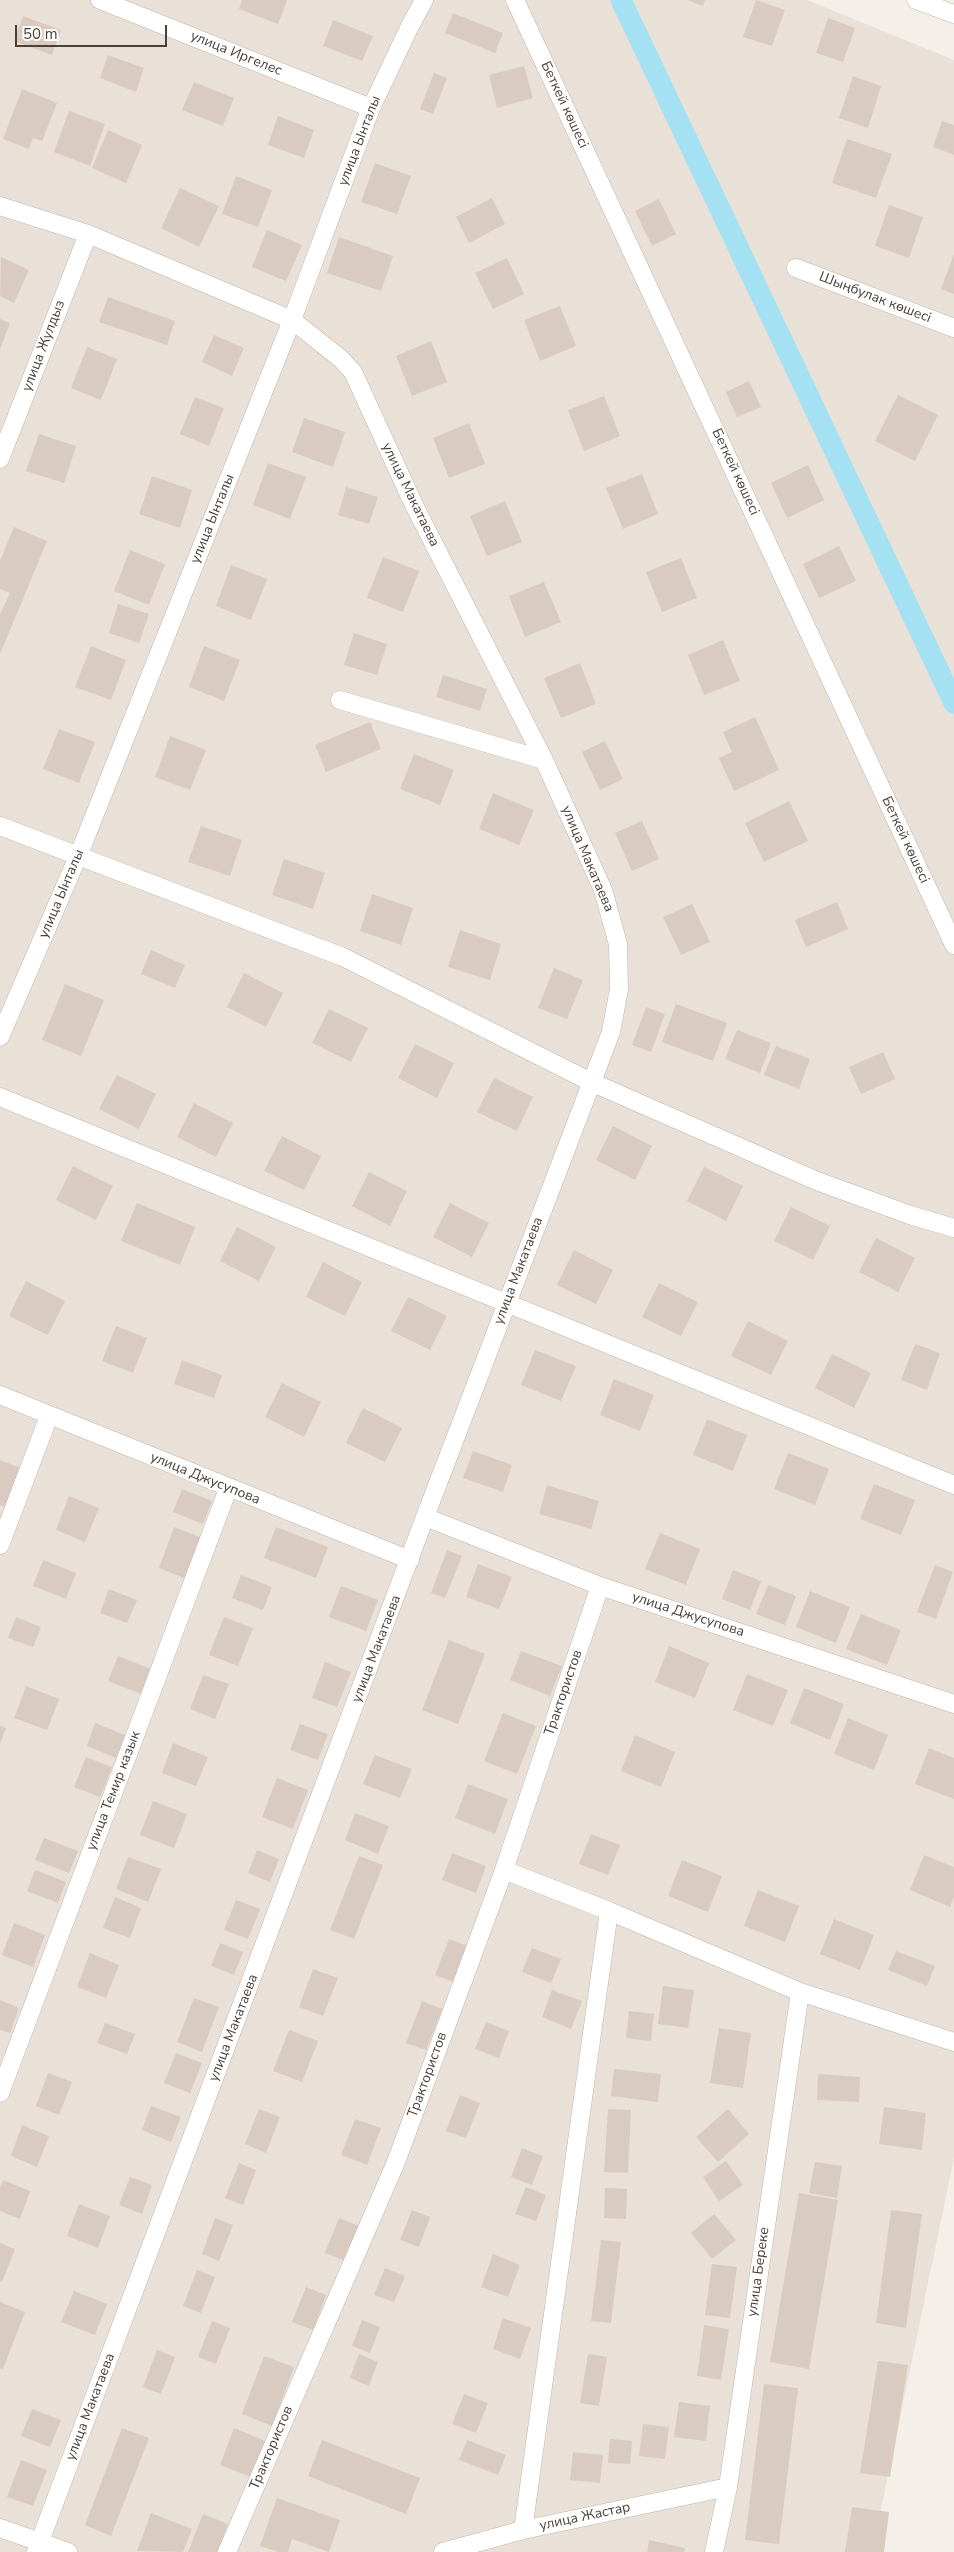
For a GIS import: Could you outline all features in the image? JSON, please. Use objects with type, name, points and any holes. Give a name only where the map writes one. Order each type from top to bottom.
[{"type":"street","name":"улица Иргелес","points":[[100,0],[371,108]]},
{"type":"street","name":"улица Ынталы","points":[[0,1037],[79,854],[292,320],[371,108],[408,28],[424,0]]},
{"type":"street","name":"Беткей көшесі","points":[[515,0],[954,945]]},
{"type":"street","points":[[916,0],[954,14]]},
{"type":"street","name":"улица Макатаева","points":[[0,206],[88,234],[292,320],[341,359],[353,372],[414,505],[544,760],[603,890],[618,944],[619,989],[612,1032],[591,1082],[425,1517],[38,2547]]},
{"type":"street","name":"улица Жулдыз","points":[[0,459],[88,234]]},
{"type":"street","name":"Шыңбулак көшесі","points":[[796,268],[954,328]]},
{"type":"street","points":[[340,700],[544,760]]},
{"type":"street","points":[[0,826],[79,854],[343,957],[591,1082],[817,1181],[910,1215],[954,1228]]},
{"type":"street","points":[[0,1097],[506,1305],[954,1485]]},
{"type":"street","name":"улица Джусупова","points":[[0,1396],[228,1489],[410,1560]]},
{"type":"street","points":[[0,1546],[49,1416]]},
{"type":"street","name":"улица Темир казык","points":[[0,2093],[228,1489]]},
{"type":"street","name":"улица Джусупова","points":[[425,1517],[600,1586],[954,1704]]},
{"type":"street","name":"Трактористов","points":[[227,2552],[396,2162],[504,1870],[600,1586]]},
{"type":"street","points":[[504,1870],[609,1911],[800,1992],[954,2042]]},
{"type":"street","points":[[523,2530],[609,1911]]},
{"type":"street","name":"улица Береке","points":[[714,2552],[728,2487],[800,1992]]},
{"type":"street","name":"улица Жастар","points":[[443,2552],[523,2530],[728,2487]]},
{"type":"street","points":[[0,2528],[38,2547],[68,2552]]},
{"type":"shaded area","points":[[0,0],[807,0],[954,60],[954,2158],[872,2552],[0,2552]]},
{"type":"building","points":[[242,0],[287,1],[278,24],[239,9]]},
{"type":"building","points":[[687,0],[705,0],[703,6]]},
{"type":"building","points":[[756,0],[785,10],[772,46],[743,37]]},
{"type":"building","points":[[453,13],[503,33],[495,53],[445,33]]},
{"type":"building","points":[[23,16],[61,30],[52,55],[14,41]]},
{"type":"building","points":[[828,18],[855,28],[843,62],[816,53]]},
{"type":"building","points":[[333,20],[373,36],[362,61],[323,46]]},
{"type":"building","points":[[108,55],[144,68],[136,92],[100,78]]},
{"type":"building","points":[[524,66],[533,98],[497,108],[489,75]]},
{"type":"building","points":[[434,73],[447,78],[433,114],[420,109]]},
{"type":"building","points":[[853,76],[881,86],[868,128],[839,118]]},
{"type":"building","points":[[194,82],[234,98],[223,126],[182,110]]},
{"type":"building","points":[[22,89],[57,103],[42,141],[33,138],[29,149],[3,139]]},
{"type":"building","points":[[69,111],[105,124],[90,166],[54,152]]},
{"type":"building","points":[[278,116],[314,130],[304,158],[268,145]]},
{"type":"building","points":[[942,121],[954,125],[954,155],[933,147]]},
{"type":"building","points":[[108,130],[142,145],[126,183],[92,168]]},
{"type":"building","points":[[847,139],[892,154],[876,198],[832,183]]},
{"type":"building","points":[[375,163],[411,176],[397,214],[361,202]]},
{"type":"building","points":[[236,176],[272,190],[258,227],[222,214]]},
{"type":"building","points":[[180,188],[219,206],[199,247],[161,228]]},
{"type":"building","points":[[492,198],[505,224],[469,243],[456,217]]},
{"type":"building","points":[[659,199],[676,234],[652,246],[635,211]]},
{"type":"building","points":[[889,205],[923,217],[909,258],[875,246]]},
{"type":"building","points":[[267,230],[302,245],[286,281],[252,267]]},
{"type":"building","points":[[339,237],[393,256],[381,291],[327,273]]},
{"type":"building","points":[[954,254],[954,294],[941,289]]},
{"type":"building","points":[[1,257],[29,270],[14,303],[0,296]]},
{"type":"building","points":[[507,258],[524,294],[493,309],[475,273]]},
{"type":"building","points":[[108,297],[175,321],[167,345],[99,322]]},
{"type":"building","points":[[560,306],[576,346],[540,361],[524,320]]},
{"type":"building","points":[[0,319],[10,323],[0,349]]},
{"type":"building","points":[[214,335],[244,348],[232,376],[202,362]]},
{"type":"building","points":[[431,341],[447,382],[412,396],[396,356]]},
{"type":"building","points":[[87,347],[117,359],[101,400],[71,388]]},
{"type":"building","points":[[749,381],[761,407],[737,417],[726,392]]},
{"type":"building","points":[[898,395],[938,415],[915,461],[875,441]]},
{"type":"building","points":[[604,396],[620,436],[584,451],[568,410]]},
{"type":"building","points":[[195,397],[224,408],[209,446],[180,434]]},
{"type":"building","points":[[304,418],[345,432],[333,467],[292,452]]},
{"type":"building","points":[[469,423],[485,464],[449,478],[433,438]]},
{"type":"building","points":[[39,434],[76,446],[64,483],[26,471]]},
{"type":"building","points":[[268,463],[306,477],[290,519],[253,505]]},
{"type":"building","points":[[808,465],[824,500],[787,518],[771,483]]},
{"type":"building","points":[[642,474],[658,514],[623,529],[606,488]]},
{"type":"building","points":[[152,476],[192,490],[180,528],[139,514]]},
{"type":"building","points":[[346,487],[378,497],[369,524],[338,515]]},
{"type":"building","points":[[505,501],[522,542],[487,556],[470,516]]},
{"type":"building","points":[[14,527],[47,541],[0,654],[0,614],[10,593],[0,589],[0,561]]},
{"type":"building","points":[[839,546],[856,581],[819,598],[803,564]]},
{"type":"building","points":[[130,550],[165,564],[149,605],[114,591]]},
{"type":"building","points":[[383,557],[419,571],[403,612],[367,598]]},
{"type":"building","points":[[681,558],[697,598],[662,612],[646,572]]},
{"type":"building","points":[[231,565],[267,579],[251,620],[216,606]]},
{"type":"building","points":[[544,582],[561,622],[525,637],[509,596]]},
{"type":"building","points":[[118,604],[149,614],[139,643],[109,633]]},
{"type":"building","points":[[354,633],[387,644],[377,675],[344,665]]},
{"type":"building","points":[[723,640],[740,681],[704,695],[688,655]]},
{"type":"building","points":[[91,646],[126,660],[111,700],[75,687]]},
{"type":"building","points":[[204,646],[240,660],[224,701],[189,687]]},
{"type":"building","points":[[580,663],[596,704],[561,718],[544,678]]},
{"type":"building","points":[[443,675],[487,689],[480,711],[436,697]]},
{"type":"building","points":[[755,717],[779,770],[734,791],[719,758],[732,752],[723,732]]},
{"type":"building","points":[[370,722],[381,749],[326,772],[315,745]]},
{"type":"building","points":[[59,729],[95,742],[79,783],[43,769]]},
{"type":"building","points":[[170,736],[206,750],[190,790],[155,777]]},
{"type":"building","points":[[605,741],[623,779],[600,790],[582,752]]},
{"type":"building","points":[[414,754],[454,770],[440,805],[400,789]]},
{"type":"building","points":[[493,793],[534,810],[519,845],[479,829]]},
{"type":"building","points":[[789,801],[808,841],[764,862],[745,823]]},
{"type":"building","points":[[642,821],[659,859],[632,871],[615,833]]},
{"type":"building","points":[[201,826],[242,840],[230,876],[188,862]]},
{"type":"building","points":[[284,859],[325,873],[313,909],[272,895]]},
{"type":"building","points":[[372,894],[413,908],[401,945],[360,931]]},
{"type":"building","points":[[837,902],[848,929],[806,947],[795,920]]},
{"type":"building","points":[[692,904],[710,942],[681,955],[663,917]]},
{"type":"building","points":[[460,930],[501,944],[490,980],[448,967]]},
{"type":"building","points":[[151,950],[185,965],[175,988],[141,974]]},
{"type":"building","points":[[554,968],[583,980],[567,1019],[538,1008]]},
{"type":"building","points":[[244,973],[283,993],[266,1027],[227,1007]]},
{"type":"building","points":[[65,984],[104,1000],[81,1056],[42,1040]]},
{"type":"building","points":[[676,1004],[727,1023],[713,1061],[662,1042]]},
{"type":"building","points":[[646,1007],[665,1014],[651,1052],[632,1045]]},
{"type":"building","points":[[329,1009],[368,1028],[351,1062],[312,1043]]},
{"type":"building","points":[[737,1030],[771,1043],[760,1073],[725,1059]]},
{"type":"building","points":[[415,1044],[454,1063],[437,1098],[398,1078]]},
{"type":"building","points":[[776,1046],[810,1059],[799,1089],[764,1075]]},
{"type":"building","points":[[883,1052],[895,1079],[861,1094],[849,1067]]},
{"type":"building","points":[[117,1075],[156,1094],[139,1129],[99,1109]]},
{"type":"building","points":[[494,1078],[533,1097],[517,1131],[477,1112]]},
{"type":"building","points":[[194,1103],[233,1123],[216,1157],[177,1137]]},
{"type":"building","points":[[613,1126],[652,1146],[635,1180],[596,1160]]},
{"type":"building","points":[[282,1136],[321,1156],[304,1190],[264,1171]]},
{"type":"building","points":[[73,1166],[113,1186],[96,1220],[56,1200]]},
{"type":"building","points":[[704,1167],[743,1186],[726,1221],[687,1201]]},
{"type":"building","points":[[369,1172],[407,1191],[390,1226],[352,1206]]},
{"type":"building","points":[[137,1203],[195,1227],[180,1265],[121,1241]]},
{"type":"building","points":[[450,1203],[489,1223],[472,1257],[433,1237]]},
{"type":"building","points":[[791,1207],[830,1226],[813,1260],[774,1241]]},
{"type":"building","points":[[237,1227],[276,1247],[259,1281],[220,1261]]},
{"type":"building","points":[[876,1238],[915,1258],[898,1292],[859,1272]]},
{"type":"building","points":[[574,1250],[613,1270],[596,1304],[557,1285]]},
{"type":"building","points":[[323,1262],[362,1282],[345,1316],[306,1297]]},
{"type":"building","points":[[26,1281],[65,1301],[48,1335],[9,1316]]},
{"type":"building","points":[[659,1283],[698,1302],[681,1336],[642,1317]]},
{"type":"building","points":[[408,1297],[447,1316],[430,1350],[391,1331]]},
{"type":"building","points":[[748,1321],[788,1341],[771,1375],[731,1356]]},
{"type":"building","points":[[116,1326],[147,1338],[133,1373],[102,1361]]},
{"type":"building","points":[[915,1344],[940,1353],[927,1390],[901,1380]]},
{"type":"building","points":[[535,1350],[576,1366],[561,1401],[521,1385]]},
{"type":"building","points":[[832,1354],[871,1373],[854,1408],[815,1388]]},
{"type":"building","points":[[182,1360],[222,1375],[214,1398],[174,1384]]},
{"type":"building","points":[[614,1379],[654,1395],[640,1431],[600,1415]]},
{"type":"building","points":[[282,1383],[321,1402],[304,1437],[265,1417]]},
{"type":"building","points":[[363,1408],[402,1428],[385,1462],[346,1443]]},
{"type":"building","points":[[707,1419],[747,1435],[733,1471],[693,1455]]},
{"type":"building","points":[[473,1451],[512,1465],[503,1492],[463,1478]]},
{"type":"building","points":[[788,1453],[829,1469],[815,1505],[774,1489]]},
{"type":"building","points":[[0,1460],[26,1470],[11,1509],[0,1505]]},
{"type":"building","points":[[874,1484],[915,1500],[901,1535],[860,1519]]},
{"type":"building","points":[[547,1485],[599,1501],[591,1529],[539,1514]]},
{"type":"building","points":[[182,1489],[212,1501],[203,1524],[173,1512]]},
{"type":"building","points":[[69,1496],[99,1508],[85,1542],[56,1530]]},
{"type":"building","points":[[174,1527],[205,1539],[189,1580],[159,1568]]},
{"type":"building","points":[[276,1527],[328,1547],[316,1578],[264,1558]]},
{"type":"building","points":[[660,1533],[700,1549],[686,1585],[645,1569]]},
{"type":"building","points":[[447,1550],[462,1556],[445,1598],[431,1593]]},
{"type":"building","points":[[43,1560],[76,1573],[66,1599],[33,1586]]},
{"type":"building","points":[[478,1564],[512,1577],[499,1609],[466,1597]]},
{"type":"building","points":[[935,1565],[953,1572],[936,1619],[917,1612]]},
{"type":"building","points":[[733,1570],[761,1581],[750,1610],[722,1599]]},
{"type":"building","points":[[241,1575],[272,1587],[263,1610],[232,1598]]},
{"type":"building","points":[[768,1585],[796,1596],[785,1625],[756,1614]]},
{"type":"building","points":[[341,1586],[378,1600],[366,1631],[329,1617]]},
{"type":"building","points":[[109,1589],[137,1600],[127,1623],[100,1613]]},
{"type":"building","points":[[810,1591],[850,1607],[836,1643],[796,1627]]},
{"type":"building","points":[[861,1614],[901,1630],[887,1665],[846,1649]]},
{"type":"building","points":[[16,1617],[41,1627],[33,1647],[8,1638]]},
{"type":"building","points":[[224,1617],[253,1628],[238,1666],[209,1655]]},
{"type":"building","points":[[449,1640],[485,1654],[458,1724],[422,1710]]},
{"type":"building","points":[[669,1646],[709,1663],[695,1698],[655,1682]]},
{"type":"building","points":[[521,1651],[562,1666],[550,1696],[510,1680]]},
{"type":"building","points":[[118,1656],[151,1669],[141,1694],[108,1681]]},
{"type":"building","points":[[325,1662],[351,1672],[337,1707],[312,1698]]},
{"type":"building","points":[[747,1674],[788,1690],[773,1726],[733,1710]]},
{"type":"building","points":[[203,1675],[229,1684],[215,1719],[190,1709]]},
{"type":"building","points":[[26,1686],[59,1699],[47,1730],[14,1718]]},
{"type":"building","points":[[804,1688],[844,1704],[830,1740],[790,1723]]},
{"type":"building","points":[[503,1713],[536,1726],[517,1774],[484,1761]]},
{"type":"building","points":[[848,1718],[888,1735],[874,1770],[834,1754]]},
{"type":"building","points":[[95,1723],[125,1735],[116,1758],[87,1746]]},
{"type":"building","points":[[300,1724],[328,1734],[318,1760],[290,1750]]},
{"type":"building","points":[[0,1726],[6,1728],[0,1744]]},
{"type":"building","points":[[635,1735],[675,1752],[661,1787],[621,1771]]},
{"type":"building","points":[[173,1743],[208,1757],[196,1786],[162,1773]]},
{"type":"building","points":[[929,1748],[954,1758],[954,1799],[915,1784]]},
{"type":"building","points":[[375,1755],[412,1769],[400,1798],[363,1784]]},
{"type":"building","points":[[86,1757],[112,1767],[100,1797],[74,1787]]},
{"type":"building","points":[[277,1778],[308,1790],[293,1829],[262,1817]]},
{"type":"building","points":[[468,1784],[508,1799],[495,1834],[455,1818]]},
{"type":"building","points":[[153,1801],[187,1814],[174,1848],[140,1835]]},
{"type":"building","points":[[355,1813],[389,1826],[378,1854],[345,1840]]},
{"type":"building","points":[[591,1834],[620,1845],[608,1875],[579,1864]]},
{"type":"building","points":[[44,1838],[78,1851],[69,1873],[35,1860]]},
{"type":"building","points":[[257,1850],[279,1859],[270,1882],[248,1873]]},
{"type":"building","points":[[452,1853],[486,1866],[476,1893],[442,1880]]},
{"type":"building","points":[[924,1855],[954,1867],[954,1897],[950,1907],[910,1890]]},
{"type":"building","points":[[359,1856],[383,1865],[354,1939],[330,1930]]},
{"type":"building","points":[[128,1857],[161,1869],[148,1902],[116,1889]]},
{"type":"building","points":[[682,1860],[722,1876],[708,1912],[668,1896]]},
{"type":"building","points":[[35,1870],[66,1882],[58,1903],[27,1891]]},
{"type":"building","points":[[758,1890],[799,1906],[785,1942],[744,1926]]},
{"type":"building","points":[[115,1897],[141,1908],[130,1938],[103,1928]]},
{"type":"building","points":[[236,1900],[260,1909],[248,1939],[224,1930]]},
{"type":"building","points":[[834,1919],[874,1935],[860,1970],[820,1954]]},
{"type":"building","points":[[14,1923],[45,1935],[33,1967],[2,1955]]},
{"type":"building","points":[[449,1939],[468,1946],[454,1982],[435,1975]]},
{"type":"building","points":[[220,1943],[243,1952],[234,1975],[211,1966]]},
{"type":"building","points":[[532,1948],[561,1959],[551,1983],[522,1972]]},
{"type":"building","points":[[896,1951],[935,1966],[927,1986],[888,1970]]},
{"type":"building","points":[[90,1953],[119,1965],[106,1998],[77,1987]]},
{"type":"building","points":[[313,1969],[338,1978],[323,2016],[299,2007]]},
{"type":"building","points":[[663,1986],[694,1990],[688,2028],[658,2024]]},
{"type":"building","points":[[552,1990],[582,2001],[571,2029],[542,2017]]},
{"type":"building","points":[[194,1998],[219,2007],[202,2052],[177,2042]]},
{"type":"building","points":[[0,2000],[19,2008],[10,2033],[0,2030]]},
{"type":"building","points":[[422,2001],[442,2009],[426,2050],[406,2043]]},
{"type":"building","points":[[629,2011],[654,2014],[651,2041],[626,2038]]},
{"type":"building","points":[[486,2022],[509,2031],[499,2058],[475,2049]]},
{"type":"building","points":[[105,2023],[135,2034],[127,2054],[97,2043]]},
{"type":"building","points":[[719,2028],[751,2033],[743,2088],[710,2083]]},
{"type":"building","points":[[289,2030],[318,2041],[302,2082],[273,2071]]},
{"type":"building","points":[[176,2053],[202,2063],[190,2093],[164,2083]]},
{"type":"building","points":[[614,2069],[661,2074],[658,2102],[611,2096]]},
{"type":"building","points":[[48,2073],[72,2082],[59,2115],[36,2106]]},
{"type":"building","points":[[818,2074],[860,2077],[859,2102],[817,2100]]},
{"type":"building","points":[[460,2095],[480,2103],[466,2138],[446,2131]]},
{"type":"building","points":[[151,2106],[181,2117],[171,2142],[142,2130]]},
{"type":"building","points":[[884,2107],[926,2113],[922,2150],[879,2144]]},
{"type":"building","points":[[259,2109],[280,2117],[266,2153],[245,2144]]},
{"type":"building","points":[[608,2109],[631,2110],[628,2173],[604,2172]]},
{"type":"building","points":[[728,2109],[749,2134],[718,2162],[696,2137]]},
{"type":"building","points":[[355,2119],[381,2128],[367,2165],[341,2155]]},
{"type":"building","points":[[22,2125],[49,2136],[37,2167],[11,2156]]},
{"type":"building","points":[[522,2148],[543,2156],[532,2185],[511,2177]]},
{"type":"building","points":[[726,2161],[743,2185],[719,2201],[703,2177]]},
{"type":"building","points":[[815,2162],[842,2166],[837,2198],[809,2193]]},
{"type":"building","points":[[239,2163],[256,2170],[243,2205],[225,2198]]},
{"type":"building","points":[[130,2177],[152,2185],[142,2214],[119,2205]]},
{"type":"building","points":[[3,2180],[30,2191],[20,2219],[0,2211],[0,2187]]},
{"type":"building","points":[[526,2187],[546,2195],[536,2221],[515,2214]]},
{"type":"building","points":[[605,2188],[627,2189],[626,2219],[604,2218]]},
{"type":"building","points":[[799,2193],[838,2200],[809,2369],[770,2362]]},
{"type":"building","points":[[79,2204],[110,2216],[98,2248],[67,2236]]},
{"type":"building","points":[[412,2210],[430,2217],[419,2247],[400,2240]]},
{"type":"building","points":[[891,2210],[922,2214],[906,2328],[876,2323]]},
{"type":"building","points":[[714,2214],[736,2240],[712,2259],[691,2233]]},
{"type":"building","points":[[215,2218],[233,2225],[219,2261],[202,2254]]},
{"type":"building","points":[[339,2218],[359,2226],[346,2261],[325,2253]]},
{"type":"building","points":[[601,2240],[621,2242],[611,2323],[591,2321]]},
{"type":"building","points":[[0,2243],[15,2249],[2,2282],[0,2281]]},
{"type":"building","points":[[493,2254],[520,2265],[508,2297],[481,2287]]},
{"type":"building","points":[[712,2264],[737,2267],[730,2318],[705,2315]]},
{"type":"building","points":[[385,2268],[405,2276],[394,2302],[374,2295]]},
{"type":"building","points":[[197,2270],[215,2277],[201,2313],[183,2306]]},
{"type":"building","points":[[306,2287],[326,2295],[313,2330],[292,2322]]},
{"type":"building","points":[[74,2291],[107,2304],[95,2335],[61,2322]]},
{"type":"building","points":[[0,2302],[25,2312],[3,2369],[0,2368]]},
{"type":"building","points":[[503,2318],[531,2328],[520,2359],[493,2349]]},
{"type":"building","points":[[362,2320],[380,2327],[370,2353],[352,2346]]},
{"type":"building","points":[[212,2321],[230,2328],[216,2364],[198,2357]]},
{"type":"building","points":[[704,2325],[729,2329],[721,2380],[697,2376]]},
{"type":"building","points":[[157,2350],[175,2357],[161,2394],[143,2387]]},
{"type":"building","points":[[359,2354],[378,2362],[369,2386],[350,2378]]},
{"type":"building","points":[[588,2354],[607,2357],[599,2406],[580,2403]]},
{"type":"building","points":[[264,2356],[294,2367],[272,2426],[242,2414]]},
{"type":"building","points":[[878,2361],[908,2365],[890,2477],[860,2473]]},
{"type":"building","points":[[764,2384],[798,2388],[779,2544],[745,2540]]},
{"type":"building","points":[[464,2394],[488,2403],[476,2433],[452,2424]]},
{"type":"building","points":[[679,2402],[710,2406],[706,2441],[674,2437]]},
{"type":"building","points":[[32,2409],[61,2420],[50,2447],[21,2436]]},
{"type":"building","points":[[643,2424],[669,2427],[665,2459],[639,2456]]},
{"type":"building","points":[[122,2428],[149,2438],[111,2536],[85,2525]]},
{"type":"building","points":[[234,2428],[265,2441],[251,2477],[220,2465]]},
{"type":"building","points":[[610,2439],[632,2441],[630,2464],[608,2463]]},
{"type":"building","points":[[322,2440],[420,2478],[406,2514],[308,2476]]},
{"type":"building","points":[[467,2440],[506,2455],[498,2475],[459,2460]]},
{"type":"building","points":[[573,2452],[603,2455],[600,2483],[570,2480]]},
{"type":"building","points":[[21,2460],[47,2470],[33,2506],[7,2497]]},
{"type":"building","points":[[277,2498],[340,2520],[329,2552],[292,2539],[288,2552],[278,2552],[260,2546]]},
{"type":"building","points":[[852,2507],[889,2512],[884,2552],[845,2552]]},
{"type":"building","points":[[151,2513],[192,2529],[183,2552],[137,2551]]},
{"type":"building","points":[[203,2514],[228,2524],[217,2552],[188,2552]]},
{"type":"building","points":[[649,2540],[685,2548],[684,2552],[647,2552]]},
{"type":"waterway","points":[[621,0],[954,703]]}]
